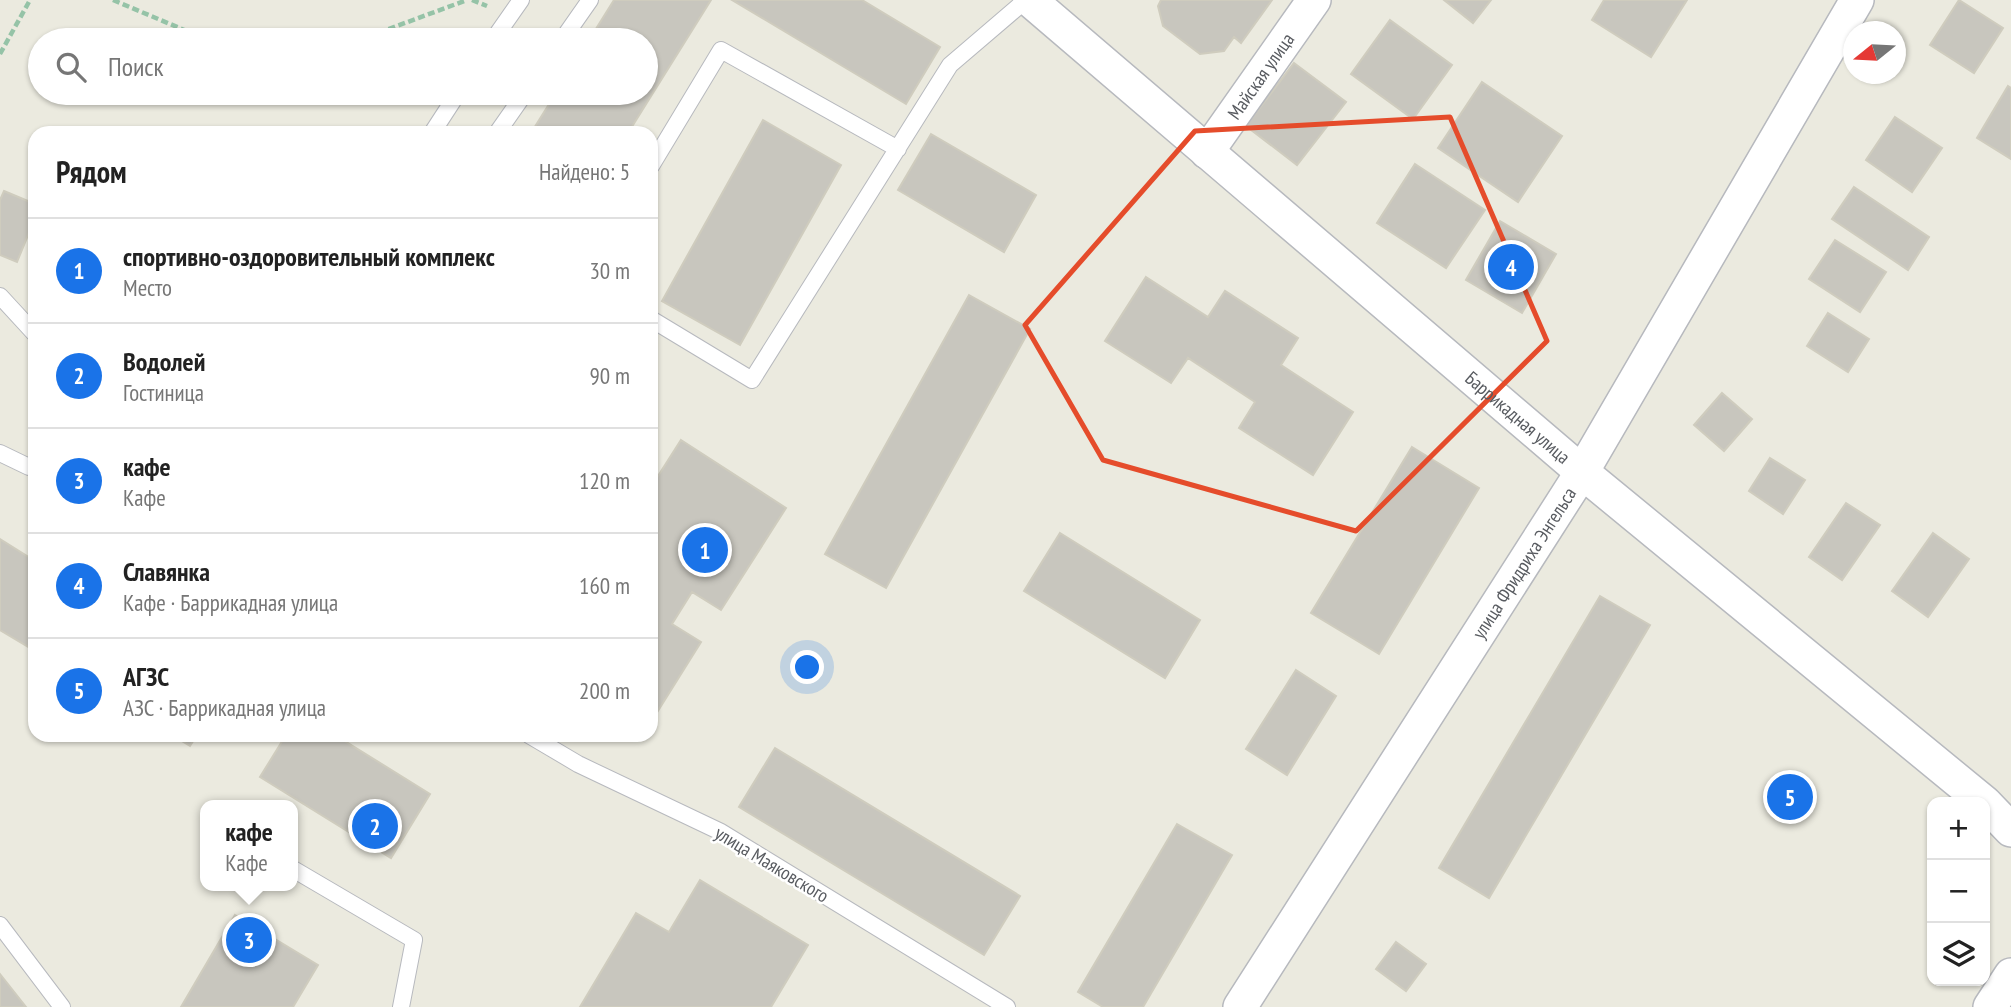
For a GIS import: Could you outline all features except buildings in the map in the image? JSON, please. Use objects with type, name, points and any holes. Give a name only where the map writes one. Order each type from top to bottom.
[{"type":"street","name":"Баррикадная улица","points":[[1028,0],[1582,472],[1978,797]]},
{"type":"street","name":"Майская улица","points":[[1207,152],[1314,0]]},
{"type":"street","name":"улица Фридриха Энгельса","points":[[1240,1007],[1582,472],[1857,0]]},
{"type":"street","points":[[1990,801],[2011,791]]},
{"type":"street","name":"Баррикадная улица","points":[[1990,808],[2011,830]]},
{"type":"street","points":[[1990,1007],[2011,975]]},
{"type":"lane","points":[[501,28],[521,0]]},
{"type":"lane","points":[[570,28],[590,0]]},
{"type":"lane","points":[[658,323],[752,380],[950,65],[1028,0]]},
{"type":"lane","points":[[658,154],[721,50],[898,149]]},
{"type":"lane","points":[[437,126],[450,105]]},
{"type":"lane","points":[[502,126],[517,105]]},
{"type":"lane","points":[[0,296],[28,326]]},
{"type":"lane","points":[[0,453],[28,467]]},
{"type":"lane","name":"улица Маяковского","points":[[541,742],[578,764],[722,832],[1007,1007]]},
{"type":"lane","points":[[298,872],[414,940],[401,1007]]},
{"type":"lane","points":[[0,925],[62,1007]]},
{"type":"path","points":[[0,54],[30,0]]},
{"type":"path","points":[[113,0],[180,28]]},
{"type":"path","points":[[391,28],[467,0]]},
{"type":"highlighted area","points":[[1450,117],[1547,341],[1356,531],[1103,460],[1025,325],[1195,131]]},
{"type":"place","name":"Славянка","points":[[1511,267]]},
{"type":"place","name":"спортивно-оздоровительный комплекс","points":[[705,550]]},
{"type":"place","name":"АГЗС","points":[[1790,797]]},
{"type":"place","name":"Водолей","points":[[375,826]]},
{"type":"place","name":"кафе","points":[[249,940]]}]
